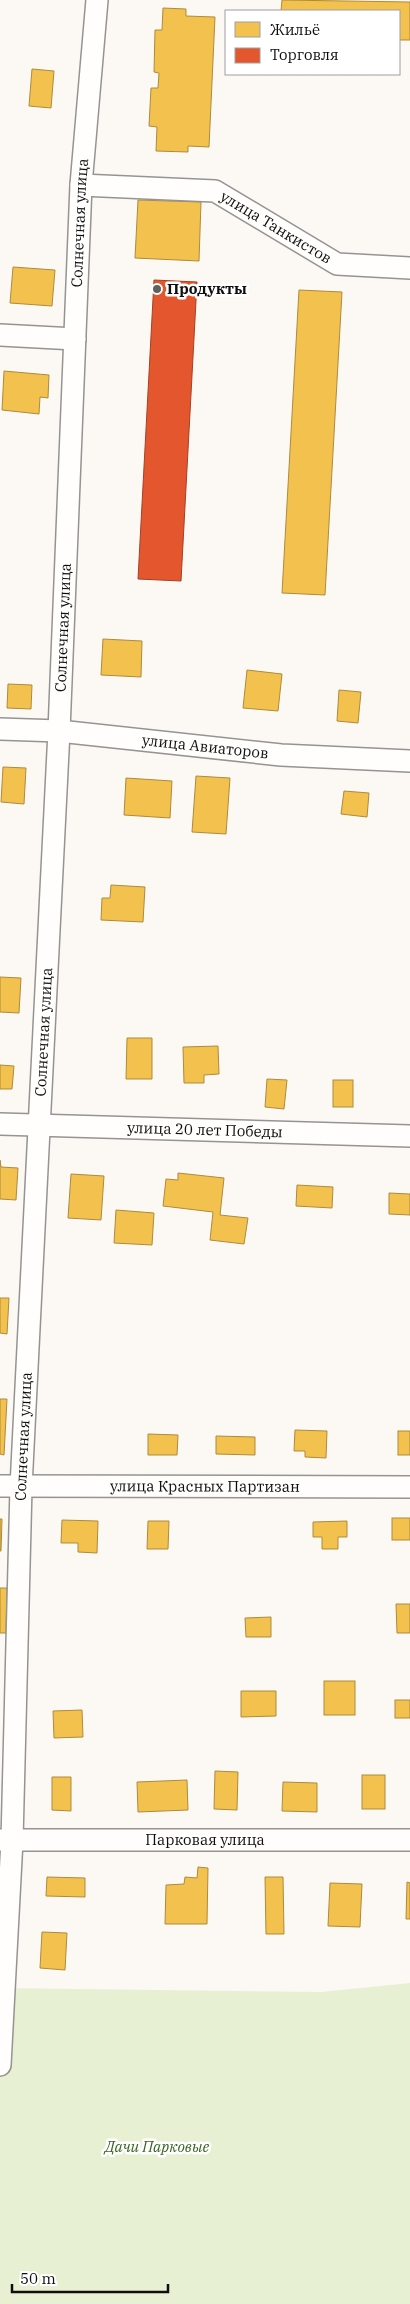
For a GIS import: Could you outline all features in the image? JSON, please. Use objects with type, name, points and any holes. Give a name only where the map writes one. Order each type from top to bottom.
[{"type":"street","name":"Солнечная улица","points":[[0,2065],[6,1840],[21,1487],[59,731],[81,185],[97,0]]},
{"type":"street","name":"улица Танкистов","points":[[81,185],[215,191],[337,264],[410,268]]},
{"type":"street","points":[[0,335],[75,339]]},
{"type":"street","name":"улица Авиаторов","points":[[0,729],[59,731],[281,755],[410,761]]},
{"type":"street","name":"улица 20 лет Победы","points":[[0,1124],[410,1136]]},
{"type":"street","name":"улица Красных Партизан","points":[[0,1486],[410,1487]]},
{"type":"street","name":"Парковая улица","points":[[6,1840],[410,1840]]},
{"type":"green space","name":"Дачи Парковые","points":[[410,1983],[410,2304],[0,2304],[0,1988],[321,1992]]},
{"type":"building: Жильё","points":[[282,0],[410,2],[410,40],[400,40],[400,10],[281,10]]},
{"type":"building: Жильё","points":[[163,8],[186,9],[186,16],[215,17],[209,147],[188,146],[188,152],[156,151],[157,127],[149,126],[151,88],[158,88],[159,73],[154,72],[155,30],[162,30]]},
{"type":"building: Жильё","points":[[32,69],[54,71],[51,108],[29,106]]},
{"type":"building: Жильё","points":[[138,200],[201,202],[199,261],[135,258]]},
{"type":"building: Жильё","points":[[13,267],[55,270],[52,306],[10,303]]},
{"type":"building: Жильё","points":[[299,290],[342,292],[325,595],[282,593]]},
{"type":"building: Жильё","points":[[4,371],[49,375],[48,398],[40,397],[39,414],[2,410]]},
{"type":"building: Жильё","points":[[103,639],[142,641],[141,677],[101,675]]},
{"type":"building: Жильё","points":[[247,670],[282,674],[278,711],[243,708]]},
{"type":"building: Жильё","points":[[8,684],[32,685],[31,709],[7,708]]},
{"type":"building: Жильё","points":[[339,690],[361,692],[358,723],[337,721]]},
{"type":"building: Жильё","points":[[3,767],[26,768],[24,804],[1,802]]},
{"type":"building: Жильё","points":[[196,776],[230,778],[226,834],[192,832]]},
{"type":"building: Жильё","points":[[126,778],[172,781],[170,818],[124,815]]},
{"type":"building: Жильё","points":[[344,791],[369,793],[367,817],[341,814]]},
{"type":"building: Жильё","points":[[111,885],[145,887],[143,922],[101,920],[102,898],[110,898]]},
{"type":"building: Жильё","points":[[0,977],[21,978],[19,1013],[0,1012]]},
{"type":"building: Жильё","points":[[127,1038],[152,1038],[152,1079],[126,1079]]},
{"type":"building: Жильё","points":[[218,1046],[219,1074],[204,1075],[204,1083],[184,1083],[183,1047]]},
{"type":"building: Жильё","points":[[0,1065],[14,1066],[12,1089],[0,1089]]},
{"type":"building: Жильё","points":[[267,1079],[287,1080],[284,1109],[265,1107]]},
{"type":"building: Жильё","points":[[333,1080],[353,1080],[353,1107],[333,1107]]},
{"type":"building: Жильё","points":[[0,1160],[1,1167],[18,1168],[16,1200],[0,1199]]},
{"type":"building: Жильё","points":[[178,1173],[224,1178],[220,1215],[248,1218],[244,1244],[210,1240],[213,1212],[163,1206],[166,1179],[178,1180]]},
{"type":"building: Жильё","points":[[71,1174],[104,1176],[101,1220],[68,1218]]},
{"type":"building: Жильё","points":[[297,1185],[333,1187],[332,1208],[296,1206]]},
{"type":"building: Жильё","points":[[389,1193],[410,1194],[410,1215],[389,1214]]},
{"type":"building: Жильё","points":[[116,1210],[154,1213],[152,1245],[114,1243]]},
{"type":"building: Жильё","points":[[0,1298],[9,1298],[7,1334],[0,1333]]},
{"type":"building: Жильё","points":[[0,1399],[7,1399],[4,1455],[0,1454]]},
{"type":"building: Жильё","points":[[295,1430],[327,1431],[326,1458],[305,1457],[305,1451],[294,1451]]},
{"type":"building: Жильё","points":[[398,1431],[410,1431],[410,1455],[398,1455]]},
{"type":"building: Жильё","points":[[148,1434],[178,1435],[177,1455],[148,1455]]},
{"type":"building: Жильё","points":[[216,1436],[255,1437],[255,1455],[216,1454]]},
{"type":"building: Жильё","points":[[392,1518],[410,1518],[410,1540],[392,1540]]},
{"type":"building: Жильё","points":[[0,1519],[2,1519],[1,1551],[0,1551]]},
{"type":"building: Жильё","points":[[62,1520],[98,1521],[97,1553],[78,1552],[78,1543],[61,1543]]},
{"type":"building: Жильё","points":[[148,1521],[169,1521],[168,1549],[147,1549]]},
{"type":"building: Жильё","points":[[347,1521],[347,1537],[338,1537],[338,1549],[322,1549],[322,1537],[313,1537],[313,1522]]},
{"type":"building: Жильё","points":[[0,1588],[7,1588],[6,1633],[0,1633]]},
{"type":"building: Жильё","points":[[396,1604],[410,1604],[410,1633],[397,1633]]},
{"type":"building: Жильё","points":[[271,1617],[271,1637],[246,1637],[245,1618]]},
{"type":"building: Жильё","points":[[324,1681],[355,1681],[355,1715],[324,1715]]},
{"type":"building: Жильё","points":[[241,1691],[276,1691],[276,1716],[241,1717]]},
{"type":"building: Жильё","points":[[395,1700],[410,1700],[410,1718],[395,1718]]},
{"type":"building: Жильё","points":[[82,1710],[83,1737],[54,1738],[53,1711]]},
{"type":"building: Жильё","points":[[215,1771],[238,1772],[237,1810],[214,1809]]},
{"type":"building: Жильё","points":[[362,1775],[385,1775],[385,1809],[362,1809]]},
{"type":"building: Жильё","points":[[52,1777],[71,1777],[71,1811],[52,1810]]},
{"type":"building: Жильё","points":[[187,1780],[188,1810],[138,1812],[137,1782]]},
{"type":"building: Жильё","points":[[283,1782],[317,1783],[317,1812],[282,1811]]},
{"type":"building: Жильё","points":[[198,1867],[208,1868],[207,1924],[165,1924],[166,1885],[184,1884],[185,1877],[197,1878]]},
{"type":"building: Жильё","points":[[47,1877],[85,1878],[85,1897],[46,1896]]},
{"type":"building: Жильё","points":[[265,1877],[283,1877],[284,1934],[266,1934]]},
{"type":"building: Жильё","points":[[407,1882],[410,1883],[410,1919],[406,1919]]},
{"type":"building: Жильё","points":[[330,1883],[362,1884],[360,1927],[328,1926]]},
{"type":"building: Жильё","points":[[42,1932],[67,1933],[65,1970],[40,1968]]},
{"type":"building: Торговля","points":[[154,280],[197,282],[181,581],[138,579]]},
{"type":"place","name":"Продукты","points":[[157,289]]}]
